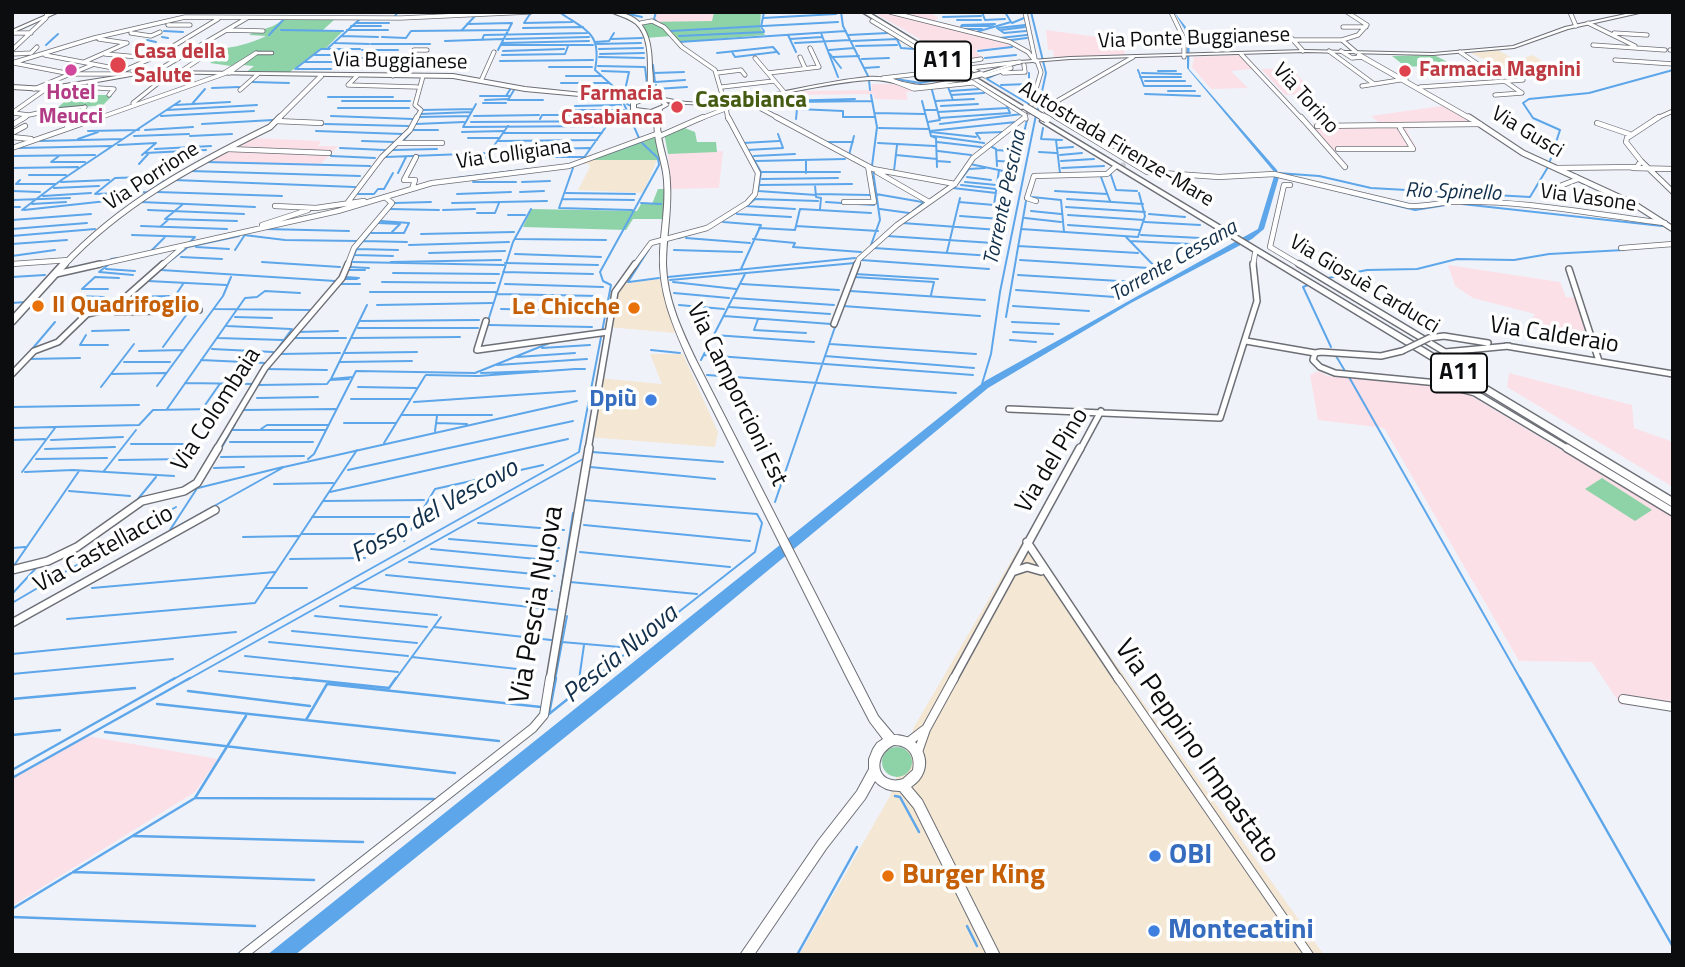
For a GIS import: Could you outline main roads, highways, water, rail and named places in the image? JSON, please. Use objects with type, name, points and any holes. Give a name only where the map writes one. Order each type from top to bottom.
[{"type":"highway","name":"Autostrada Firenze-Mare","points":[[867,12],[1673,495]]},
{"type":"highway","name":"Autostrada Firenze-Mare","points":[[1244,240],[1673,503]]},
{"type":"main road","points":[[12,32],[57,12]]},
{"type":"main road","points":[[613,12],[640,23],[646,32],[651,89],[666,104],[662,109],[659,132]]},
{"type":"main road","name":"Via Ponte Buggianese","points":[[682,103],[745,100],[835,81],[886,78],[922,86],[1048,60],[1303,51],[1360,54],[1460,52],[1521,46],[1576,26],[1642,12]]},
{"type":"main road","name":"Via Buggianese","points":[[12,87],[44,90],[127,73],[155,72],[423,76],[462,77],[525,89],[682,103]]},
{"type":"main road","points":[[632,105],[651,89]]},
{"type":"main road","points":[[623,99],[632,105],[634,110],[643,112],[682,103]]},
{"type":"main road","points":[[643,112],[659,132]]},
{"type":"main road","name":"Via Camporcioni Est","points":[[659,132],[668,188],[663,279],[677,327],[887,743]]},
{"type":"main road","points":[[918,804],[915,778],[920,766],[918,752],[907,743],[887,743],[873,758],[875,769],[885,781],[901,785],[918,804],[994,955]]},
{"type":"main road","points":[[746,955],[822,845],[862,795],[875,769]]},
{"type":"main road","points":[[901,785],[915,778]]},
{"type":"main road","points":[[862,795],[885,781]]},
{"type":"water","points":[[1174,12],[1190,32],[1189,69],[1277,170],[1279,177],[1264,229],[1252,239],[1131,303],[988,388],[631,684],[295,955],[267,955],[985,381],[1258,229],[1275,173],[1187,68],[1187,33]]},
{"type":"waterway","points":[[395,16],[398,12]]},
{"type":"waterway","name":"Fosso del Vescovo","points":[[559,12],[582,27]]},
{"type":"waterway","points":[[620,12],[642,17]]},
{"type":"waterway","points":[[656,12],[654,19],[657,22]]},
{"type":"waterway","points":[[761,26],[764,12]]},
{"type":"waterway","points":[[841,12],[846,31]]},
{"type":"waterway","points":[[930,12],[966,12]]},
{"type":"waterway","points":[[982,12],[985,20],[1005,19]]},
{"type":"waterway","points":[[976,32],[1011,22],[1005,12]]},
{"type":"waterway","name":"Torrente Pescina","points":[[1031,12],[1046,73],[1038,110]]},
{"type":"waterway","points":[[530,14],[524,23],[572,22]]},
{"type":"waterway","points":[[763,18],[836,14]]},
{"type":"waterway","points":[[468,24],[475,16]]},
{"type":"waterway","points":[[943,17],[981,16]]},
{"type":"waterway","points":[[1012,23],[1024,18]]},
{"type":"waterway","points":[[269,35],[284,19]]},
{"type":"waterway","points":[[352,26],[360,19]]},
{"type":"waterway","points":[[957,20],[981,20]]},
{"type":"waterway","points":[[761,26],[838,22]]},
{"type":"waterway","points":[[356,23],[389,23]]},
{"type":"waterway","points":[[468,24],[512,23],[508,30]]},
{"type":"waterway","points":[[462,30],[468,24]]},
{"type":"waterway","points":[[962,25],[995,24]]},
{"type":"waterway","points":[[998,28],[1025,25]]},
{"type":"waterway","points":[[348,30],[352,26]]},
{"type":"waterway","points":[[352,26],[381,26]]},
{"type":"waterway","points":[[670,31],[761,26]]},
{"type":"waterway","points":[[761,26],[764,31]]},
{"type":"waterway","points":[[961,26],[993,26]]},
{"type":"waterway","points":[[523,28],[582,27]]},
{"type":"waterway","name":"Fosso del Vescovo","points":[[582,27],[594,40],[597,58],[595,70],[624,96]]},
{"type":"waterway","points":[[1001,30],[1025,27]]},
{"type":"waterway","points":[[997,28],[1004,33],[1026,31]]},
{"type":"waterway","points":[[963,29],[982,29]]},
{"type":"waterway","points":[[281,30],[343,31]]},
{"type":"waterway","points":[[341,36],[348,30]]},
{"type":"waterway","points":[[348,30],[388,30]]},
{"type":"waterway","points":[[382,37],[406,38],[411,31],[508,30]]},
{"type":"waterway","points":[[506,35],[508,30]]},
{"type":"waterway","points":[[164,31],[183,32]]},
{"type":"waterway","points":[[679,42],[846,31]]},
{"type":"waterway","points":[[846,31],[850,40]]},
{"type":"waterway","points":[[679,36],[764,32]]},
{"type":"waterway","points":[[506,35],[587,33]]},
{"type":"waterway","points":[[595,42],[609,41],[614,33]]},
{"type":"waterway","points":[[821,33],[824,41]]},
{"type":"waterway","points":[[848,35],[888,33]]},
{"type":"waterway","points":[[46,45],[58,34]]},
{"type":"waterway","points":[[482,40],[484,35],[506,35]]},
{"type":"waterway","points":[[498,50],[506,35]]},
{"type":"waterway","points":[[788,35],[796,52]]},
{"type":"waterway","points":[[1000,38],[1027,35]]},
{"type":"waterway","points":[[327,49],[341,36]]},
{"type":"waterway","points":[[341,36],[378,37]]},
{"type":"waterway","points":[[162,37],[168,38]]},
{"type":"waterway","points":[[506,39],[589,37]]},
{"type":"waterway","points":[[790,39],[822,37]]},
{"type":"waterway","points":[[611,39],[642,38]]},
{"type":"waterway","points":[[1011,40],[1027,38]]},
{"type":"waterway","points":[[482,40],[503,39]]},
{"type":"waterway","points":[[852,41],[897,39]]},
{"type":"waterway","points":[[897,39],[901,48],[914,49]]},
{"type":"waterway","points":[[147,40],[156,42]]},
{"type":"waterway","points":[[445,41],[482,40]]},
{"type":"waterway","points":[[824,41],[850,40]]},
{"type":"waterway","points":[[850,40],[854,48]]},
{"type":"waterway","points":[[502,43],[589,41]]},
{"type":"waterway","points":[[795,43],[824,41]]},
{"type":"waterway","points":[[824,41],[838,77]]},
{"type":"waterway","points":[[335,43],[369,44]]},
{"type":"waterway","points":[[597,44],[641,43]]},
{"type":"waterway","points":[[371,44],[430,44]]},
{"type":"waterway","points":[[501,45],[593,45]]},
{"type":"waterway","points":[[856,46],[897,45]]},
{"type":"waterway","points":[[502,55],[565,54],[568,46]]},
{"type":"waterway","points":[[717,53],[773,47],[779,54]]},
{"type":"waterway","points":[[978,51],[1012,47]]},
{"type":"waterway","points":[[599,49],[643,48]]},
{"type":"waterway","points":[[829,50],[854,48]]},
{"type":"waterway","points":[[854,48],[858,56]]},
{"type":"waterway","points":[[304,62],[321,49],[327,49]]},
{"type":"waterway","points":[[327,49],[360,49]]},
{"type":"waterway","points":[[503,51],[564,49]]},
{"type":"waterway","points":[[362,50],[398,50]]},
{"type":"waterway","points":[[732,52],[735,57],[776,52]]},
{"type":"waterway","points":[[600,54],[644,53]]},
{"type":"waterway","points":[[830,54],[841,68]]},
{"type":"waterway","points":[[315,55],[349,55]]},
{"type":"waterway","points":[[985,58],[1016,55]]},
{"type":"waterway","points":[[833,57],[858,56]]},
{"type":"waterway","points":[[858,56],[864,68]]},
{"type":"waterway","points":[[599,57],[644,58]]},
{"type":"waterway","points":[[350,58],[391,58]]},
{"type":"waterway","points":[[862,59],[889,58]]},
{"type":"waterway","points":[[500,61],[593,60]]},
{"type":"waterway","points":[[295,69],[304,62]]},
{"type":"waterway","points":[[304,62],[338,62]]},
{"type":"waterway","points":[[339,65],[382,65]]},
{"type":"waterway","points":[[653,65],[655,82],[685,80]]},
{"type":"waterway","points":[[598,66],[645,67],[647,84]]},
{"type":"waterway","points":[[549,67],[592,67]]},
{"type":"waterway","points":[[864,68],[879,67]]},
{"type":"waterway","points":[[864,68],[868,76]]},
{"type":"waterway","points":[[297,69],[331,69]]},
{"type":"waterway","points":[[1138,70],[1141,77]]},
{"type":"waterway","points":[[1549,164],[1560,130],[1533,118],[1523,103],[1529,99],[1589,93],[1673,70]]},
{"type":"waterway","points":[[602,71],[629,72],[624,95]]},
{"type":"waterway","points":[[1158,71],[1176,71]]},
{"type":"waterway","points":[[654,73],[684,72]]},
{"type":"waterway","points":[[988,78],[999,73]]},
{"type":"waterway","points":[[1001,85],[1029,84],[1029,73]]},
{"type":"waterway","points":[[1142,73],[1181,74]]},
{"type":"waterway","points":[[566,76],[601,76]]},
{"type":"waterway","points":[[896,79],[920,83],[958,76]]},
{"type":"waterway","points":[[1141,77],[1181,77]]},
{"type":"waterway","points":[[1141,77],[1144,86],[1191,86]]},
{"type":"waterway","points":[[987,79],[1029,104]]},
{"type":"waterway","points":[[869,80],[870,90]]},
{"type":"waterway","points":[[1145,81],[1185,81]]},
{"type":"waterway","points":[[252,82],[289,83]]},
{"type":"waterway","points":[[561,83],[609,83]]},
{"type":"waterway","points":[[656,85],[656,89],[687,87]]},
{"type":"waterway","points":[[212,88],[239,87]]},
{"type":"waterway","points":[[948,87],[951,95]]},
{"type":"waterway","points":[[506,96],[511,88]]},
{"type":"waterway","points":[[192,104],[205,89]]},
{"type":"waterway","points":[[950,91],[980,89]]},
{"type":"waterway","points":[[514,90],[508,100],[543,100]]},
{"type":"waterway","points":[[932,90],[939,118]]},
{"type":"waterway","points":[[1168,91],[1195,91]]},
{"type":"waterway","points":[[951,95],[984,93]]},
{"type":"waterway","points":[[1145,94],[1200,96]]},
{"type":"waterway","points":[[871,95],[877,127],[872,166]]},
{"type":"waterway","points":[[936,101],[953,100],[951,95]]},
{"type":"waterway","points":[[480,96],[506,96]]},
{"type":"waterway","points":[[328,97],[393,97]]},
{"type":"waterway","points":[[485,100],[508,99]]},
{"type":"waterway","points":[[782,101],[855,99]]},
{"type":"waterway","points":[[954,100],[974,99]]},
{"type":"waterway","points":[[136,130],[180,101]]},
{"type":"waterway","points":[[342,101],[410,101]]},
{"type":"waterway","points":[[796,119],[797,109],[789,102],[872,101]]},
{"type":"waterway","points":[[922,101],[931,136],[936,138],[937,159]]},
{"type":"waterway","points":[[175,105],[230,102]]},
{"type":"waterway","points":[[483,103],[506,103]]},
{"type":"waterway","points":[[476,104],[463,127],[508,127]]},
{"type":"waterway","name":"Fosso del Vescovo","points":[[624,104],[629,115]]},
{"type":"waterway","points":[[627,104],[652,118],[655,125]]},
{"type":"waterway","points":[[941,106],[978,104]]},
{"type":"waterway","points":[[167,110],[257,105]]},
{"type":"waterway","points":[[575,106],[621,105]]},
{"type":"waterway","points":[[939,118],[1010,113],[1007,106]]},
{"type":"waterway","points":[[338,108],[409,108]]},
{"type":"waterway","points":[[938,112],[1007,108]]},
{"type":"waterway","points":[[422,110],[473,109]]},
{"type":"waterway","points":[[798,109],[843,111],[843,117],[875,117]]},
{"type":"waterway","points":[[570,110],[625,110]]},
{"type":"waterway","points":[[925,110],[937,110]]},
{"type":"waterway","points":[[161,116],[254,111]]},
{"type":"waterway","points":[[421,114],[471,112]]},
{"type":"waterway","points":[[875,113],[924,114]]},
{"type":"waterway","points":[[940,124],[1022,114]]},
{"type":"waterway","points":[[474,116],[539,115]]},
{"type":"waterway","points":[[540,119],[542,115],[629,115]]},
{"type":"waterway","name":"Fosso del Vescovo","points":[[629,115],[632,121]]},
{"type":"waterway","name":"Torrente Pescina","points":[[982,384],[991,354],[1000,292],[1036,115]]},
{"type":"waterway","points":[[331,116],[413,119]]},
{"type":"waterway","points":[[419,117],[469,116]]},
{"type":"waterway","points":[[928,122],[939,118]]},
{"type":"waterway","points":[[202,124],[273,120]]},
{"type":"waterway","points":[[1017,162],[1027,120]]},
{"type":"waterway","points":[[471,122],[610,121]]},
{"type":"waterway","points":[[606,126],[610,121]]},
{"type":"waterway","points":[[610,121],[632,121]]},
{"type":"waterway","name":"Fosso del Vescovo","points":[[632,121],[639,138]]},
{"type":"waterway","points":[[416,124],[464,122]]},
{"type":"waterway","points":[[930,131],[1016,122]]},
{"type":"waterway","points":[[325,124],[408,126]]},
{"type":"waterway","points":[[508,127],[606,126]]},
{"type":"waterway","points":[[601,133],[606,126]]},
{"type":"waterway","points":[[145,130],[193,127]]},
{"type":"waterway","points":[[499,138],[508,127]]},
{"type":"waterway","points":[[996,150],[1010,151],[1017,127]]},
{"type":"waterway","points":[[879,128],[929,129]]},
{"type":"waterway","points":[[1043,128],[1041,139],[1062,140]]},
{"type":"waterway","points":[[88,131],[136,130]]},
{"type":"waterway","points":[[123,139],[136,130]]},
{"type":"waterway","points":[[412,130],[438,130]]},
{"type":"waterway","points":[[316,131],[403,134]]},
{"type":"waterway","points":[[462,132],[504,131]]},
{"type":"waterway","points":[[78,139],[98,132]]},
{"type":"waterway","points":[[931,132],[976,137]]},
{"type":"waterway","points":[[980,139],[976,133],[1004,132]]},
{"type":"waterway","points":[[402,142],[410,133]]},
{"type":"waterway","points":[[504,133],[601,133]]},
{"type":"waterway","points":[[596,140],[601,133]]},
{"type":"waterway","points":[[134,136],[189,134]]},
{"type":"waterway","points":[[190,136],[232,134]]},
{"type":"waterway","points":[[747,150],[783,148],[778,134]]},
{"type":"waterway","points":[[852,142],[854,136]]},
{"type":"waterway","points":[[933,136],[984,143]]},
{"type":"waterway","points":[[468,138],[499,138]]},
{"type":"waterway","points":[[489,153],[499,138]]},
{"type":"waterway","points":[[36,199],[123,139]]},
{"type":"waterway","points":[[40,141],[123,139]]},
{"type":"waterway","points":[[499,141],[596,140]]},
{"type":"waterway","points":[[583,159],[596,140]]},
{"type":"waterway","points":[[1056,140],[1060,173]]},
{"type":"waterway","points":[[362,141],[395,142]]},
{"type":"waterway","points":[[743,143],[779,141]]},
{"type":"waterway","points":[[593,159],[640,142]]},
{"type":"waterway","points":[[824,142],[852,142]]},
{"type":"waterway","points":[[849,155],[852,142]]},
{"type":"waterway","points":[[937,142],[981,147]]},
{"type":"waterway","points":[[118,145],[156,143],[142,155]]},
{"type":"waterway","name":"Fosso del Vescovo","points":[[172,680],[579,452],[611,285],[603,281],[600,272],[659,165],[658,158],[642,143]]},
{"type":"waterway","points":[[878,143],[935,146]]},
{"type":"waterway","points":[[894,171],[897,145]]},
{"type":"waterway","points":[[19,148],[112,146]]},
{"type":"waterway","points":[[155,149],[211,146]]},
{"type":"waterway","points":[[992,147],[996,150]]},
{"type":"waterway","points":[[1059,148],[1073,147]]},
{"type":"waterway","points":[[340,148],[385,150]]},
{"type":"waterway","points":[[546,149],[590,148]]},
{"type":"waterway","points":[[393,150],[437,149]]},
{"type":"waterway","points":[[145,153],[206,150]]},
{"type":"waterway","points":[[996,150],[997,166]]},
{"type":"waterway","points":[[938,151],[971,155]]},
{"type":"waterway","points":[[1039,152],[1056,153]]},
{"type":"waterway","points":[[139,164],[149,153]]},
{"type":"waterway","points":[[386,157],[489,153]]},
{"type":"waterway","points":[[481,164],[489,153]]},
{"type":"waterway","points":[[1060,155],[1082,153]]},
{"type":"waterway","points":[[754,156],[795,154]]},
{"type":"waterway","points":[[12,156],[95,155]]},
{"type":"waterway","points":[[751,155],[761,172]]},
{"type":"waterway","points":[[896,155],[937,159]]},
{"type":"waterway","points":[[59,156],[51,162],[85,162]]},
{"type":"waterway","points":[[331,156],[375,158]]},
{"type":"waterway","points":[[398,173],[406,157]]},
{"type":"waterway","points":[[542,157],[584,157]]},
{"type":"waterway","points":[[756,161],[845,159]]},
{"type":"waterway","points":[[937,159],[937,167]]},
{"type":"waterway","points":[[1061,161],[1094,159]]},
{"type":"waterway","points":[[806,161],[806,172]]},
{"type":"waterway","points":[[937,161],[950,162]]},
{"type":"waterway","points":[[998,161],[1017,162]]},
{"type":"waterway","points":[[206,162],[370,166]]},
{"type":"waterway","points":[[1010,170],[1017,162]]},
{"type":"waterway","points":[[970,164],[999,170]]},
{"type":"waterway","points":[[1062,168],[1104,166]]},
{"type":"waterway","points":[[12,168],[78,167]]},
{"type":"waterway","points":[[1278,173],[1319,176],[1371,188],[1530,197],[1548,167]]},
{"type":"waterway","points":[[562,199],[573,168]]},
{"type":"waterway","points":[[959,182],[969,169],[985,168]]},
{"type":"waterway","points":[[456,178],[531,169]]},
{"type":"waterway","points":[[996,193],[999,170]]},
{"type":"waterway","points":[[999,170],[1013,173]]},
{"type":"waterway","points":[[190,171],[360,176]]},
{"type":"waterway","points":[[873,171],[876,194]]},
{"type":"waterway","points":[[761,172],[806,172]]},
{"type":"waterway","points":[[761,172],[758,191],[816,195]]},
{"type":"waterway","points":[[806,172],[840,172]]},
{"type":"waterway","points":[[357,194],[374,194],[378,189],[384,189],[393,173]]},
{"type":"waterway","points":[[29,175],[66,175]]},
{"type":"waterway","points":[[1111,175],[1116,190],[1137,191]]},
{"type":"waterway","points":[[146,177],[115,178],[95,194],[148,192],[164,181]]},
{"type":"waterway","points":[[967,177],[991,180]]},
{"type":"waterway","points":[[1101,177],[1110,201]]},
{"type":"waterway","points":[[762,179],[838,178]]},
{"type":"waterway","points":[[20,180],[16,184],[56,184]]},
{"type":"waterway","points":[[61,182],[109,180]]},
{"type":"waterway","points":[[174,180],[355,187]]},
{"type":"waterway","points":[[522,182],[550,181]]},
{"type":"waterway","points":[[473,182],[516,182]]},
{"type":"waterway","points":[[965,182],[996,185]]},
{"type":"waterway","points":[[759,185],[852,184]]},
{"type":"waterway","points":[[815,185],[816,195]]},
{"type":"waterway","points":[[961,185],[996,189]]},
{"type":"waterway","points":[[54,188],[99,186]]},
{"type":"waterway","points":[[953,188],[996,193]]},
{"type":"waterway","points":[[12,191],[40,192]]},
{"type":"waterway","points":[[520,192],[544,191]]},
{"type":"waterway","points":[[1055,191],[1107,194]]},
{"type":"waterway","points":[[157,192],[282,196]]},
{"type":"waterway","points":[[457,194],[511,192]]},
{"type":"waterway","points":[[43,196],[91,193]]},
{"type":"waterway","points":[[566,193],[635,194]]},
{"type":"waterway","points":[[959,202],[994,205],[996,193]]},
{"type":"waterway","points":[[1139,193],[1142,204]]},
{"type":"waterway","points":[[816,194],[870,195]]},
{"type":"waterway","points":[[876,194],[880,220],[876,231]]},
{"type":"waterway","points":[[876,194],[922,202]]},
{"type":"waterway","name":"Rio Spinello","points":[[1350,194],[1415,210],[1446,205]]},
{"type":"waterway","points":[[816,195],[821,198],[820,209]]},
{"type":"waterway","points":[[1032,197],[1061,200],[1064,232]]},
{"type":"waterway","points":[[36,199],[70,198]]},
{"type":"waterway","points":[[959,202],[960,198]]},
{"type":"waterway","points":[[12,200],[36,199]]},
{"type":"waterway","points":[[22,210],[36,199]]},
{"type":"waterway","points":[[562,199],[634,200]]},
{"type":"waterway","points":[[562,199],[559,208],[632,210]]},
{"type":"waterway","points":[[748,205],[755,199],[818,201]]},
{"type":"waterway","points":[[1067,199],[1142,204]]},
{"type":"waterway","points":[[24,210],[116,200]]},
{"type":"waterway","points":[[452,203],[547,201]]},
{"type":"waterway","points":[[1021,229],[1026,201]]},
{"type":"waterway","points":[[32,204],[66,202]]},
{"type":"waterway","points":[[141,202],[255,207]]},
{"type":"waterway","points":[[394,203],[431,202]]},
{"type":"waterway","points":[[826,202],[841,203]]},
{"type":"waterway","points":[[953,227],[959,202]]},
{"type":"waterway","points":[[477,213],[495,213],[499,203]]},
{"type":"waterway","points":[[641,203],[661,204]]},
{"type":"waterway","points":[[913,211],[923,203]]},
{"type":"waterway","points":[[857,204],[874,205]]},
{"type":"waterway","points":[[1142,204],[1144,212]]},
{"type":"waterway","name":"Rio Spinello","points":[[1462,204],[1662,226]]},
{"type":"waterway","points":[[175,211],[182,205]]},
{"type":"waterway","points":[[745,206],[795,209]]},
{"type":"waterway","points":[[12,207],[20,207]]},
{"type":"waterway","points":[[1066,207],[1144,212]]},
{"type":"waterway","points":[[389,209],[439,210]]},
{"type":"waterway","points":[[443,210],[475,209]]},
{"type":"waterway","points":[[506,263],[513,242],[531,209]]},
{"type":"waterway","points":[[760,228],[795,230],[800,209],[871,213]]},
{"type":"waterway","points":[[880,209],[909,213]]},
{"type":"waterway","points":[[148,210],[175,211]]},
{"type":"waterway","points":[[169,219],[165,219],[175,211]]},
{"type":"waterway","points":[[175,211],[244,214]]},
{"type":"waterway","points":[[1031,211],[1061,214]]},
{"type":"waterway","points":[[718,223],[737,212]]},
{"type":"waterway","points":[[1144,212],[1144,220]]},
{"type":"waterway","points":[[12,220],[91,214]]},
{"type":"waterway","points":[[737,214],[791,217]]},
{"type":"waterway","points":[[1149,214],[1185,217]]},
{"type":"waterway","points":[[508,215],[525,215]]},
{"type":"waterway","points":[[1068,215],[1144,220]]},
{"type":"waterway","points":[[960,216],[1001,219]]},
{"type":"waterway","points":[[1025,218],[1061,222]]},
{"type":"waterway","points":[[160,227],[169,219]]},
{"type":"waterway","points":[[169,219],[237,221]]},
{"type":"waterway","points":[[1064,232],[1138,237],[1144,220]]},
{"type":"waterway","points":[[371,233],[404,233],[409,223],[381,221]]},
{"type":"waterway","points":[[723,222],[761,225],[760,228]]},
{"type":"waterway","name":"Torrente Cessana","points":[[1145,222],[1200,225]]},
{"type":"waterway","points":[[12,229],[87,223]]},
{"type":"waterway","points":[[378,223],[400,224],[392,232]]},
{"type":"waterway","points":[[902,223],[953,227]]},
{"type":"waterway","points":[[1068,225],[1140,230]]},
{"type":"waterway","points":[[141,226],[160,227]]},
{"type":"waterway","points":[[796,226],[876,231]]},
{"type":"waterway","points":[[160,227],[227,229]]},
{"type":"waterway","points":[[950,240],[953,227]]},
{"type":"waterway","points":[[953,227],[999,230]]},
{"type":"waterway","points":[[755,239],[760,228]]},
{"type":"waterway","points":[[12,236],[95,229]]},
{"type":"waterway","points":[[265,229],[349,231]]},
{"type":"waterway","points":[[1018,246],[1021,229]]},
{"type":"waterway","points":[[1021,229],[1064,232]]},
{"type":"waterway","points":[[871,245],[876,231]]},
{"type":"waterway","points":[[421,234],[514,232]]},
{"type":"waterway","points":[[363,241],[369,234]]},
{"type":"waterway","points":[[679,238],[690,234]]},
{"type":"waterway","points":[[132,235],[195,237],[189,243]]},
{"type":"waterway","points":[[235,250],[245,235]]},
{"type":"waterway","points":[[245,235],[285,240],[357,241]]},
{"type":"waterway","name":"Torrente Cessana","points":[[1141,235],[1220,239]]},
{"type":"waterway","points":[[166,264],[188,247],[239,236]]},
{"type":"waterway","points":[[887,236],[950,240]]},
{"type":"waterway","points":[[152,250],[165,237]]},
{"type":"waterway","name":"Torrente Cessana","points":[[1126,237],[1162,274]]},
{"type":"waterway","points":[[686,238],[750,243]]},
{"type":"waterway","points":[[516,239],[606,240]]},
{"type":"waterway","points":[[741,269],[755,239]]},
{"type":"waterway","points":[[755,239],[795,243],[793,247],[861,252]]},
{"type":"waterway","points":[[12,244],[67,240]]},
{"type":"waterway","points":[[947,252],[950,240]]},
{"type":"waterway","points":[[950,240],[993,243]]},
{"type":"waterway","points":[[350,265],[363,241]]},
{"type":"waterway","points":[[363,241],[407,242]]},
{"type":"waterway","name":"Torrente Cessana","points":[[1130,241],[1211,245]]},
{"type":"waterway","points":[[409,245],[509,242]]},
{"type":"waterway","points":[[1006,317],[1018,246]]},
{"type":"waterway","points":[[1018,246],[1138,253]]},
{"type":"waterway","points":[[196,247],[229,249]]},
{"type":"waterway","points":[[874,248],[992,256]]},
{"type":"waterway","points":[[357,249],[398,250]]},
{"type":"waterway","points":[[628,282],[649,249]]},
{"type":"waterway","points":[[12,256],[55,250]]},
{"type":"waterway","points":[[674,250],[742,252]]},
{"type":"waterway","points":[[1328,278],[1367,270],[1417,269],[1457,259],[1514,260],[1549,254],[1624,250]]},
{"type":"waterway","points":[[429,253],[505,251]]},
{"type":"waterway","points":[[515,254],[601,257]]},
{"type":"waterway","points":[[355,255],[393,256]]},
{"type":"waterway","points":[[181,257],[222,259]]},
{"type":"waterway","points":[[111,259],[118,258]]},
{"type":"waterway","points":[[668,277],[855,258]]},
{"type":"waterway","points":[[391,262],[501,260]]},
{"type":"waterway","points":[[861,260],[989,269]]},
{"type":"waterway","name":"Torrente Cessana","points":[[1020,260],[1149,268]]},
{"type":"waterway","points":[[262,262],[340,267]]},
{"type":"waterway","points":[[353,262],[504,265]]},
{"type":"waterway","points":[[55,269],[60,263]]},
{"type":"waterway","points":[[504,272],[506,263]]},
{"type":"waterway","points":[[506,263],[598,265]]},
{"type":"waterway","points":[[670,280],[855,263]]},
{"type":"waterway","points":[[108,265],[99,272],[133,275]]},
{"type":"waterway","points":[[349,267],[369,268]]},
{"type":"waterway","points":[[106,269],[135,271]]},
{"type":"waterway","points":[[161,270],[335,281]]},
{"type":"waterway","points":[[348,270],[365,270]]},
{"type":"waterway","points":[[497,294],[504,272]]},
{"type":"waterway","points":[[504,272],[593,274]]},
{"type":"waterway","points":[[393,273],[499,274]]},
{"type":"waterway","points":[[701,360],[745,274]]},
{"type":"waterway","points":[[855,274],[938,279]]},
{"type":"waterway","points":[[12,277],[45,275]]},
{"type":"waterway","name":"Torrente Cessana","points":[[1018,275],[1136,282]]},
{"type":"waterway","points":[[108,289],[82,289],[95,277],[119,278]]},
{"type":"waterway","points":[[157,386],[223,296],[231,277]]},
{"type":"waterway","points":[[346,277],[359,278]]},
{"type":"waterway","points":[[854,277],[934,282],[931,295]]},
{"type":"waterway","points":[[629,282],[659,278]]},
{"type":"waterway","points":[[344,279],[357,279]]},
{"type":"waterway","points":[[148,281],[226,285]]},
{"type":"waterway","points":[[382,282],[495,283]]},
{"type":"waterway","points":[[673,282],[736,289]]},
{"type":"waterway","points":[[176,301],[173,299],[183,284]]},
{"type":"waterway","points":[[340,284],[360,284]]},
{"type":"waterway","points":[[505,284],[603,287]]},
{"type":"waterway","points":[[742,284],[839,290]]},
{"type":"waterway","points":[[1308,285],[1303,287],[1331,347]]},
{"type":"waterway","name":"Torrente Cessana","points":[[1016,290],[1115,297]]},
{"type":"waterway","points":[[237,309],[245,298],[257,297],[265,291],[300,293]]},
{"type":"waterway","points":[[850,291],[985,300]]},
{"type":"waterway","points":[[370,292],[496,292]]},
{"type":"waterway","points":[[674,293],[729,298]]},
{"type":"waterway","points":[[488,321],[497,294]]},
{"type":"waterway","points":[[497,294],[599,296]]},
{"type":"waterway","points":[[76,296],[104,297]]},
{"type":"waterway","points":[[131,297],[169,296]]},
{"type":"waterway","points":[[734,298],[834,305]]},
{"type":"waterway","points":[[73,300],[95,300]]},
{"type":"waterway","points":[[12,303],[25,302]]},
{"type":"waterway","points":[[124,304],[160,302]]},
{"type":"waterway","points":[[377,305],[492,303]]},
{"type":"waterway","points":[[353,377],[331,379],[367,305]]},
{"type":"waterway","points":[[679,305],[724,309]]},
{"type":"waterway","points":[[843,306],[980,316]]},
{"type":"waterway","points":[[1013,306],[1089,311]]},
{"type":"waterway","points":[[729,307],[830,314]]},
{"type":"waterway","points":[[214,309],[237,309]]},
{"type":"waterway","points":[[201,360],[237,309]]},
{"type":"waterway","points":[[237,309],[310,310]]},
{"type":"waterway","points":[[501,309],[598,311]]},
{"type":"waterway","points":[[163,347],[187,314]]},
{"type":"waterway","points":[[724,316],[831,324]]},
{"type":"waterway","points":[[235,317],[272,318]]},
{"type":"waterway","points":[[758,319],[754,330],[806,333]]},
{"type":"waterway","points":[[361,321],[479,320]]},
{"type":"waterway","points":[[33,348],[55,322]]},
{"type":"waterway","points":[[68,329],[75,322]]},
{"type":"waterway","points":[[1012,322],[1059,324]]},
{"type":"waterway","points":[[825,356],[836,324]]},
{"type":"waterway","points":[[489,325],[592,327]]},
{"type":"waterway","points":[[227,326],[291,329]]},
{"type":"waterway","points":[[358,328],[478,328]]},
{"type":"waterway","points":[[270,359],[292,329]]},
{"type":"waterway","points":[[92,331],[129,330]]},
{"type":"waterway","points":[[297,332],[338,331]]},
{"type":"waterway","points":[[526,341],[590,332]]},
{"type":"waterway","points":[[1013,332],[1053,334]]},
{"type":"waterway","points":[[86,335],[80,345],[108,345]]},
{"type":"waterway","points":[[714,335],[814,342]]},
{"type":"waterway","points":[[352,338],[460,337]]},
{"type":"waterway","points":[[218,338],[283,340]]},
{"type":"waterway","points":[[294,338],[346,338]]},
{"type":"waterway","points":[[1010,340],[1036,342]]},
{"type":"waterway","points":[[353,377],[356,371],[475,373],[552,342]]},
{"type":"waterway","points":[[101,387],[134,344]]},
{"type":"waterway","points":[[830,344],[976,354]]},
{"type":"waterway","points":[[542,348],[590,345]]},
{"type":"waterway","points":[[212,349],[273,352]]},
{"type":"waterway","points":[[139,351],[183,350]]},
{"type":"waterway","points":[[651,350],[680,353]]},
{"type":"waterway","points":[[344,353],[417,352]]},
{"type":"waterway","points":[[281,354],[340,353]]},
{"type":"waterway","points":[[517,357],[575,353]]},
{"type":"waterway","points":[[704,355],[822,364]]},
{"type":"waterway","points":[[822,364],[825,356]]},
{"type":"waterway","points":[[825,356],[974,368]]},
{"type":"waterway","points":[[1336,356],[1345,371]]},
{"type":"waterway","points":[[28,359],[80,358]]},
{"type":"waterway","points":[[497,365],[587,359]]},
{"type":"waterway","points":[[185,383],[201,360]]},
{"type":"waterway","points":[[201,360],[265,363]]},
{"type":"waterway","points":[[340,362],[412,361]]},
{"type":"waterway","points":[[124,362],[170,362]]},
{"type":"waterway","points":[[816,383],[822,364]]},
{"type":"waterway","points":[[822,364],[973,375]]},
{"type":"waterway","points":[[265,369],[327,370]]},
{"type":"waterway","points":[[426,375],[478,376],[585,369]]},
{"type":"waterway","points":[[481,373],[538,371]]},
{"type":"waterway","points":[[111,374],[166,373]]},
{"type":"waterway","points":[[707,375],[816,383]]},
{"type":"waterway","points":[[401,415],[425,376]]},
{"type":"waterway","points":[[308,459],[314,454],[353,377]]},
{"type":"waterway","points":[[1349,377],[1521,680]]},
{"type":"waterway","points":[[259,385],[327,384],[330,380],[349,379]]},
{"type":"waterway","points":[[167,409],[185,383]]},
{"type":"waterway","points":[[185,383],[253,384]]},
{"type":"waterway","points":[[775,502],[816,383]]},
{"type":"waterway","points":[[816,383],[956,393]]},
{"type":"waterway","points":[[203,408],[219,385]]},
{"type":"waterway","points":[[358,387],[416,388]]},
{"type":"waterway","points":[[414,402],[575,391]]},
{"type":"waterway","points":[[257,398],[318,397]]},
{"type":"waterway","points":[[351,399],[409,399]]},
{"type":"waterway","points":[[357,451],[577,401]]},
{"type":"waterway","points":[[12,407],[139,405]]},
{"type":"waterway","points":[[12,428],[139,425],[153,410],[213,409]]},
{"type":"waterway","points":[[243,410],[336,409]]},
{"type":"waterway","points":[[384,443],[401,415]]},
{"type":"waterway","points":[[401,415],[492,415]]},
{"type":"waterway","points":[[436,423],[437,416]]},
{"type":"waterway","points":[[348,470],[573,421]]},
{"type":"waterway","points":[[344,423],[396,423]]},
{"type":"waterway","points":[[435,431],[436,423]]},
{"type":"waterway","points":[[436,423],[467,424]]},
{"type":"waterway","points":[[222,447],[235,424]]},
{"type":"waterway","points":[[261,429],[267,425],[328,425]]},
{"type":"waterway","points":[[22,472],[55,428]]},
{"type":"waterway","points":[[104,471],[136,430]]},
{"type":"waterway","points":[[233,430],[325,430]]},
{"type":"waterway","points":[[51,440],[123,437]]},
{"type":"waterway","points":[[12,440],[45,439]]},
{"type":"waterway","points":[[330,492],[568,439]]},
{"type":"waterway","points":[[230,442],[313,442]]},
{"type":"waterway","points":[[131,444],[196,444]]},
{"type":"waterway","points":[[45,449],[115,447]]},
{"type":"waterway","points":[[12,619],[284,467],[357,451]]},
{"type":"waterway","points":[[312,517],[357,451]]},
{"type":"waterway","points":[[592,452],[723,462]]},
{"type":"waterway","points":[[221,457],[304,456]]},
{"type":"waterway","points":[[36,459],[107,458]]},
{"type":"waterway","points":[[119,460],[185,459]]},
{"type":"waterway","points":[[187,680],[583,459]]},
{"type":"waterway","points":[[404,541],[435,489],[543,465]]},
{"type":"waterway","points":[[214,468],[244,467]]},
{"type":"waterway","points":[[197,488],[283,467]]},
{"type":"waterway","points":[[590,467],[715,479]]},
{"type":"waterway","points":[[25,472],[73,470],[174,476]]},
{"type":"waterway","points":[[13,567],[79,471]]},
{"type":"waterway","points":[[197,488],[205,476]]},
{"type":"waterway","points":[[138,499],[156,477]]},
{"type":"waterway","points":[[274,484],[333,483]]},
{"type":"waterway","points":[[170,530],[197,488]]},
{"type":"waterway","points":[[69,491],[130,496]]},
{"type":"waterway","points":[[324,501],[424,500]]},
{"type":"waterway","name":"Pescia Nuova","points":[[584,500],[757,514],[762,523],[755,552],[592,680]]},
{"type":"waterway","points":[[12,603],[176,507]]},
{"type":"waterway","points":[[354,588],[558,610],[573,513]]},
{"type":"waterway","points":[[301,534],[312,517]]},
{"type":"waterway","points":[[312,517],[418,517]]},
{"type":"waterway","points":[[478,523],[564,530]]},
{"type":"waterway","points":[[584,525],[750,541]]},
{"type":"waterway","points":[[67,619],[255,603],[301,534]]},
{"type":"waterway","points":[[301,534],[408,534]]},
{"type":"waterway","points":[[243,537],[298,536]]},
{"type":"waterway","points":[[449,539],[559,548]]},
{"type":"waterway","points":[[12,548],[25,547]]},
{"type":"waterway","points":[[431,549],[558,561]]},
{"type":"waterway","points":[[580,552],[730,567]]},
{"type":"waterway","points":[[290,559],[365,558]]},
{"type":"waterway","points":[[409,562],[555,576]]},
{"type":"waterway","points":[[12,594],[37,567]]},
{"type":"waterway","points":[[92,588],[275,572]]},
{"type":"waterway","points":[[386,575],[552,591]]},
{"type":"waterway","name":"Pescia Nuova","points":[[570,582],[697,594]]},
{"type":"waterway","points":[[266,588],[307,588]]},
{"type":"waterway","points":[[340,606],[437,615]]},
{"type":"waterway","points":[[315,616],[427,627]]},
{"type":"waterway","points":[[562,642],[567,616]]},
{"type":"waterway","points":[[395,680],[441,617]]},
{"type":"waterway","points":[[434,627],[551,640]]},
{"type":"waterway","points":[[292,631],[417,643]]},
{"type":"waterway","points":[[12,654],[236,632]]},
{"type":"waterway","points":[[269,642],[408,656]]},
{"type":"waterway","name":"Pescia Nuova","points":[[555,680],[562,642]]},
{"type":"waterway","name":"Pescia Nuova","points":[[562,642],[620,647]]},
{"type":"waterway","name":"Pescia Nuova","points":[[579,680],[584,645]]},
{"type":"waterway","points":[[245,656],[398,672]]},
{"type":"waterway","points":[[412,657],[535,671]]},
{"type":"waterway","points":[[12,674],[173,659]]},
{"type":"waterway","points":[[219,671],[311,680]]},
{"type":"waterway","name":"Fosso del Vescovo","points":[[12,770],[175,678]]},
{"type":"waterway","points":[[12,778],[190,678]]},
{"type":"waterway","points":[[293,678],[389,688],[396,678]]},
{"type":"waterway","name":"Pescia Nuova","points":[[556,678],[549,714],[594,678]]},
{"type":"waterway","name":"Pescia Nuova","points":[[577,691],[579,678]]},
{"type":"waterway","points":[[1520,678],[1673,947]]},
{"type":"waterway","points":[[306,720],[327,684],[541,707]]},
{"type":"waterway","points":[[12,699],[135,688]]},
{"type":"waterway","points":[[188,691],[310,706]]},
{"type":"waterway","points":[[157,704],[499,741]]},
{"type":"waterway","points":[[227,746],[246,716]]},
{"type":"waterway","points":[[12,735],[60,730]]},
{"type":"waterway","points":[[105,732],[227,746]]},
{"type":"waterway","points":[[73,872],[195,798],[227,746]]},
{"type":"waterway","points":[[227,746],[455,773]]},
{"type":"waterway","points":[[237,955],[443,794]]},
{"type":"waterway","points":[[895,796],[900,797],[919,832]]},
{"type":"waterway","points":[[196,798],[434,799]]},
{"type":"waterway","points":[[133,836],[363,842]]},
{"type":"waterway","points":[[797,955],[857,847]]},
{"type":"waterway","points":[[12,909],[73,872]]},
{"type":"waterway","points":[[73,872],[314,880]]},
{"type":"waterway","points":[[12,917],[255,926]]},
{"type":"waterway","points":[[967,926],[977,946]]},
{"type":"tunnel","points":[[1115,167],[1126,164]]},
{"type":"place","name":"Casa della Salute","points":[[118,65]]},
{"type":"place","name":"Hotel Meucci","points":[[71,70]]},
{"type":"place","name":"Farmacia Magnini","points":[[1405,71]]},
{"type":"place","name":"Farmacia Casabianca","points":[[677,107]]},
{"type":"place","name":"Il Quadrifoglio","points":[[38,306]]},
{"type":"place","name":"Le Chicche","points":[[634,308]]},
{"type":"place","name":"Dpiù","points":[[651,400]]},
{"type":"place","name":"OBI","points":[[1155,856]]},
{"type":"place","name":"Burger King","points":[[888,876]]},
{"type":"place","name":"Montecatini","points":[[1154,931]]},
{"type":"district","name":"Casabianca","points":[[751,101]]}]
